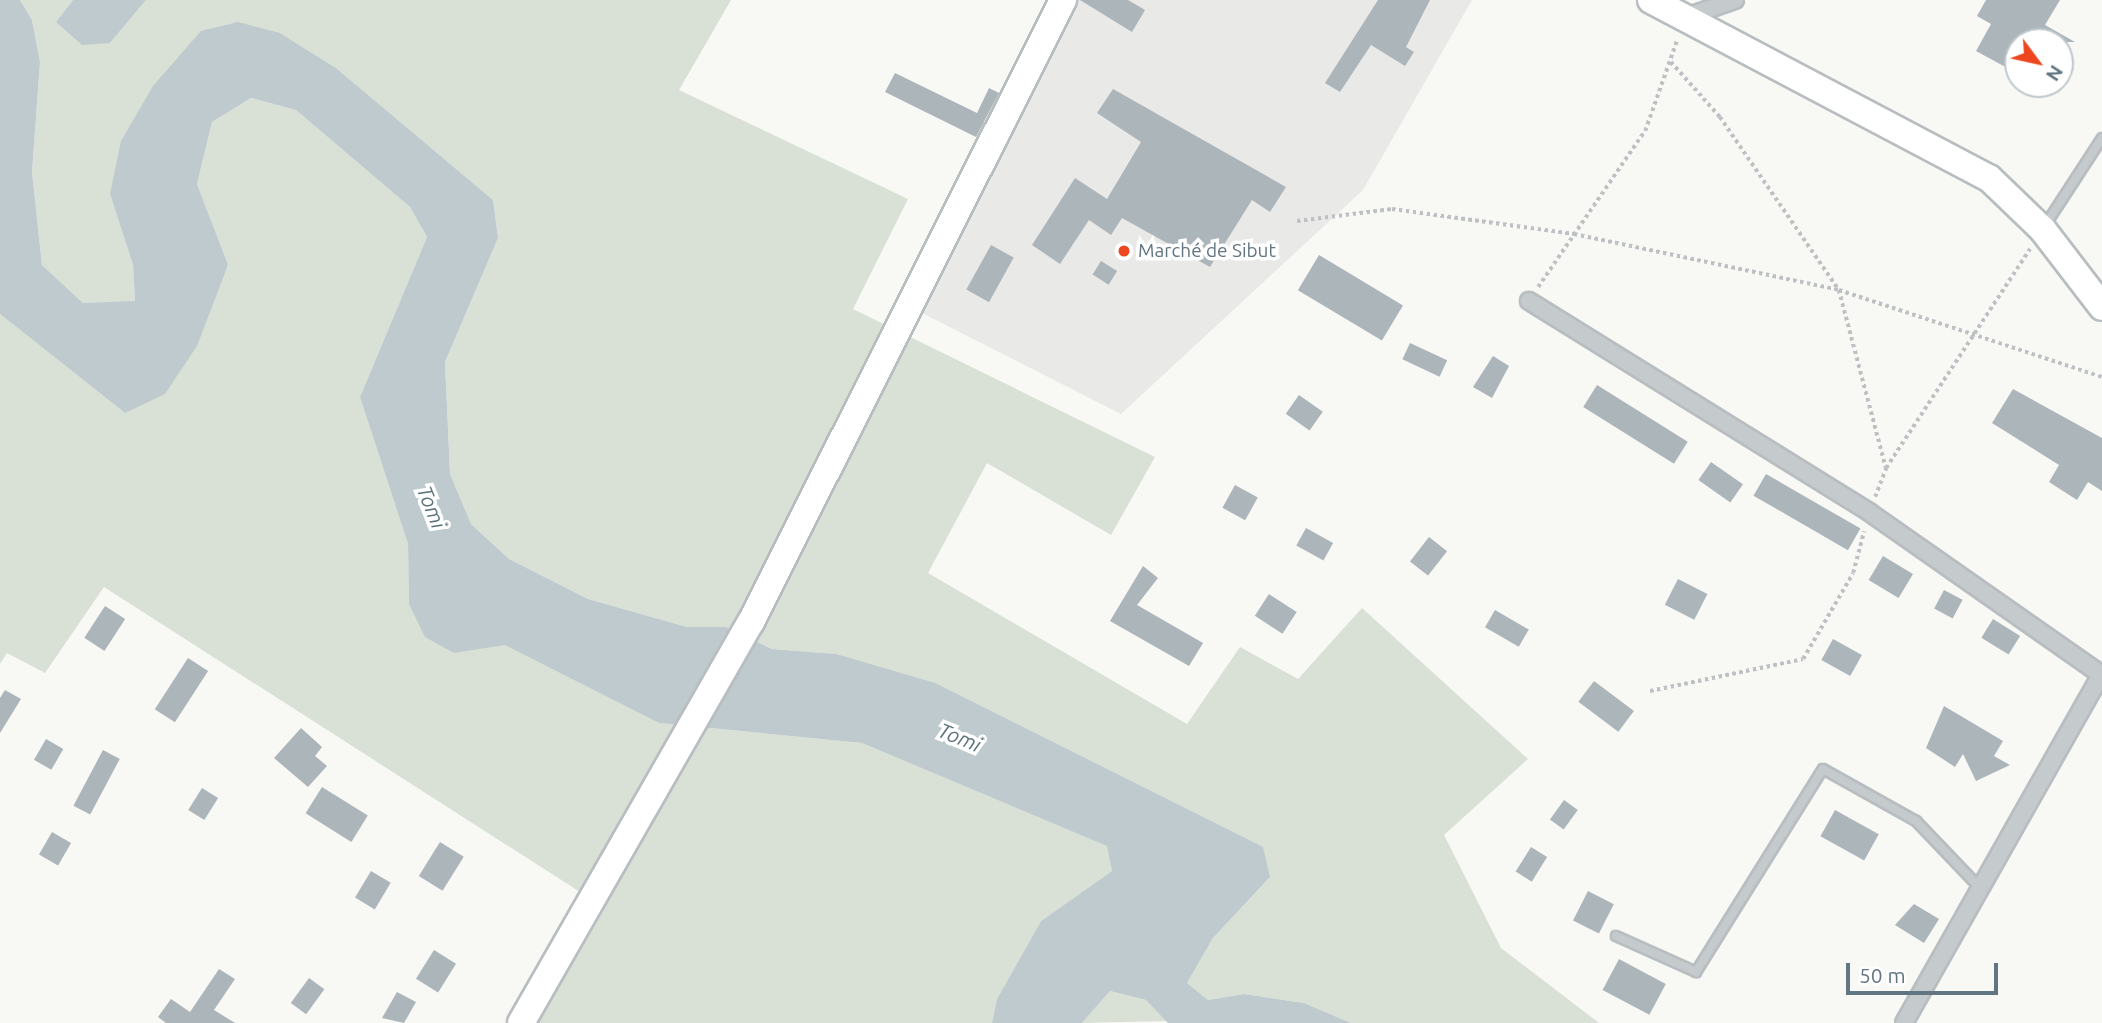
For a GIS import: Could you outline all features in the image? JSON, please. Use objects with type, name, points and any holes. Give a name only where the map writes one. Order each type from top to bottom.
[{"type":"main road","points":[[521,1023],[699,717],[751,622],[1063,0]]},
{"type":"main road","points":[[1651,0],[1989,178],[2043,230],[2102,307]]},
{"type":"street","points":[[1683,18],[1735,0]]},
{"type":"street","points":[[1529,301],[1869,512],[2102,674],[1904,1023]]},
{"type":"lane","points":[[2043,230],[2102,138]]},
{"type":"lane","points":[[1616,936],[1696,972],[1823,769],[1916,821],[1979,887]]},
{"type":"path","points":[[1529,301],[1645,131],[1671,62],[1683,18]]},
{"type":"path","points":[[1671,62],[1720,117],[1839,290],[1886,468]]},
{"type":"path","points":[[1297,220],[1392,209],[1574,234],[1839,290],[2102,377]]},
{"type":"shaded area","points":[[20,0],[73,0],[56,22],[110,43],[146,0],[731,0],[679,90],[908,199],[853,309],[1155,457],[1111,535],[987,463],[928,573],[1187,724],[1240,647],[1298,679],[1362,608],[1528,759],[1444,835],[1501,948],[1599,1023],[1351,1023],[1304,1003],[1244,994],[1208,1000],[1187,983],[1213,938],[1270,877],[836,654],[772,649],[726,627],[687,627],[588,599],[509,559],[471,524],[450,474],[445,362],[498,238],[493,200],[336,68],[280,33],[110,194],[133,265],[135,302],[83,303],[42,265],[32,172],[40,62],[32,20]]},
{"type":"shaded area","name":"Marché de Sibut","points":[[1077,0],[1472,0],[1363,190],[1121,414],[920,312]]},
{"type":"shaded area","points":[[251,98],[296,110],[410,207],[427,237],[360,397],[408,544],[409,604],[454,653],[505,644],[659,723],[862,743],[1108,846],[1112,871],[1041,921],[997,999],[992,1023],[538,1023],[605,908],[104,587],[45,673],[7,653],[0,664],[0,314],[125,413],[228,266],[197,184],[212,122]]},
{"type":"shaded area","points":[[1110,991],[1146,1000],[1169,1021],[1082,1023]]},
{"type":"water","name":"Tomi","points":[[0,0],[20,0],[32,20],[40,62],[32,172],[42,265],[83,303],[135,301],[133,265],[110,194],[121,141],[153,86],[201,31],[238,22],[280,33],[336,68],[493,200],[498,238],[445,362],[450,474],[471,524],[509,559],[588,599],[687,627],[726,627],[772,649],[836,654],[935,683],[1263,847],[1270,877],[1213,938],[1187,983],[1208,1000],[1244,994],[1304,1003],[1351,1023],[1168,1023],[1146,1000],[1110,991],[1082,1023],[992,1023],[997,999],[1041,921],[1112,871],[1107,846],[862,743],[659,723],[505,645],[454,653],[425,637],[409,604],[408,544],[360,397],[427,237],[410,207],[296,110],[251,98],[212,122],[197,184],[228,265],[197,346],[165,394],[125,413],[0,314]]},
{"type":"water","points":[[73,0],[146,0],[110,43],[82,45],[56,22]]},
{"type":"building","points":[[1080,0],[1128,0],[1145,10],[1132,32]]},
{"type":"building","points":[[1378,0],[1430,0],[1406,47],[1414,52],[1405,66],[1371,45],[1340,92],[1325,83]]},
{"type":"building","points":[[1986,0],[2060,0],[2045,25],[2050,28],[2004,28],[2004,66],[1976,51],[1991,24],[1977,16]]},
{"type":"building","points":[[895,73],[977,113],[989,88],[999,93],[976,137],[885,92]]},
{"type":"building","points":[[1113,89],[1286,187],[1270,212],[1252,200],[1210,267],[1122,218],[1111,235],[1089,220],[1060,264],[1032,245],[1075,178],[1107,199],[1141,142],[1097,113]]},
{"type":"building","points":[[991,245],[1014,258],[989,302],[966,290]]},
{"type":"building","points":[[1319,255],[1403,305],[1382,341],[1298,290]]},
{"type":"building","points":[[1101,261],[1117,271],[1109,285],[1093,275]]},
{"type":"building","points":[[1410,343],[1447,360],[1440,377],[1402,359]]},
{"type":"building","points":[[1493,356],[1509,366],[1492,398],[1473,387]]},
{"type":"building","points":[[1597,385],[1688,442],[1674,464],[1583,407]]},
{"type":"building","points":[[2013,389],[2102,438],[2102,491],[2088,482],[2077,500],[2049,482],[2059,465],[1992,423]]},
{"type":"building","points":[[1299,395],[1323,412],[1310,430],[1286,414]]},
{"type":"building","points":[[1711,462],[1743,484],[1730,502],[1698,480]]},
{"type":"building","points":[[1766,474],[1860,528],[1848,550],[1754,496]]},
{"type":"building","points":[[1235,485],[1258,498],[1245,520],[1222,508]]},
{"type":"building","points":[[1306,528],[1333,543],[1323,561],[1296,545]]},
{"type":"building","points":[[1429,537],[1447,551],[1428,576],[1410,561]]},
{"type":"building","points":[[1883,556],[1913,574],[1899,598],[1869,580]]},
{"type":"building","points":[[1143,566],[1158,578],[1137,605],[1203,643],[1189,666],[1110,621]]},
{"type":"building","points":[[1678,579],[1707,594],[1694,620],[1665,605]]},
{"type":"building","points":[[1944,590],[1963,600],[1953,618],[1934,609]]},
{"type":"building","points":[[1269,594],[1297,612],[1283,634],[1255,616]]},
{"type":"building","points":[[105,606],[125,619],[104,651],[84,638]]},
{"type":"building","points":[[1495,610],[1529,630],[1519,647],[1485,627]]},
{"type":"building","points":[[1993,619],[2020,636],[2008,655],[1981,638]]},
{"type":"building","points":[[1833,639],[1862,655],[1850,676],[1821,660]]},
{"type":"building","points":[[188,658],[208,671],[175,722],[155,709]]},
{"type":"building","points":[[1594,681],[1634,711],[1618,732],[1578,702]]},
{"type":"building","points":[[5,690],[21,699],[0,733],[0,698]]},
{"type":"building","points":[[1944,706],[2003,741],[1994,756],[2010,765],[1976,781],[1963,754],[1955,767],[1926,748]]},
{"type":"building","points":[[301,728],[322,747],[315,756],[327,766],[308,787],[274,758]]},
{"type":"building","points":[[46,739],[63,749],[51,770],[34,760]]},
{"type":"building","points":[[103,750],[120,759],[90,815],[73,806]]},
{"type":"building","points":[[322,787],[368,816],[351,842],[306,813]]},
{"type":"building","points":[[202,788],[218,798],[204,820],[188,810]]},
{"type":"building","points":[[1564,800],[1578,810],[1564,829],[1550,819]]},
{"type":"building","points":[[1835,810],[1879,834],[1864,860],[1820,836]]},
{"type":"building","points":[[52,832],[71,843],[58,866],[39,855]]},
{"type":"building","points":[[440,842],[464,857],[443,891],[419,876]]},
{"type":"building","points":[[1531,847],[1547,857],[1532,882],[1516,872]]},
{"type":"building","points":[[371,871],[391,883],[375,909],[355,898]]},
{"type":"building","points":[[1588,891],[1614,904],[1599,934],[1573,920]]},
{"type":"building","points":[[1914,904],[1939,919],[1924,943],[1895,925]]},
{"type":"building","points":[[434,950],[456,964],[438,993],[416,979]]},
{"type":"building","points":[[1619,959],[1666,984],[1649,1015],[1603,990]]},
{"type":"building","points":[[219,969],[235,979],[214,1010],[235,1023],[166,1023],[158,1017],[171,999],[190,1012]]},
{"type":"building","points":[[309,978],[324,989],[306,1014],[291,1003]]},
{"type":"building","points":[[397,992],[416,1002],[404,1023],[382,1018]]},
{"type":"place","name":"Marché de Sibut","points":[[1124,251]]}]
